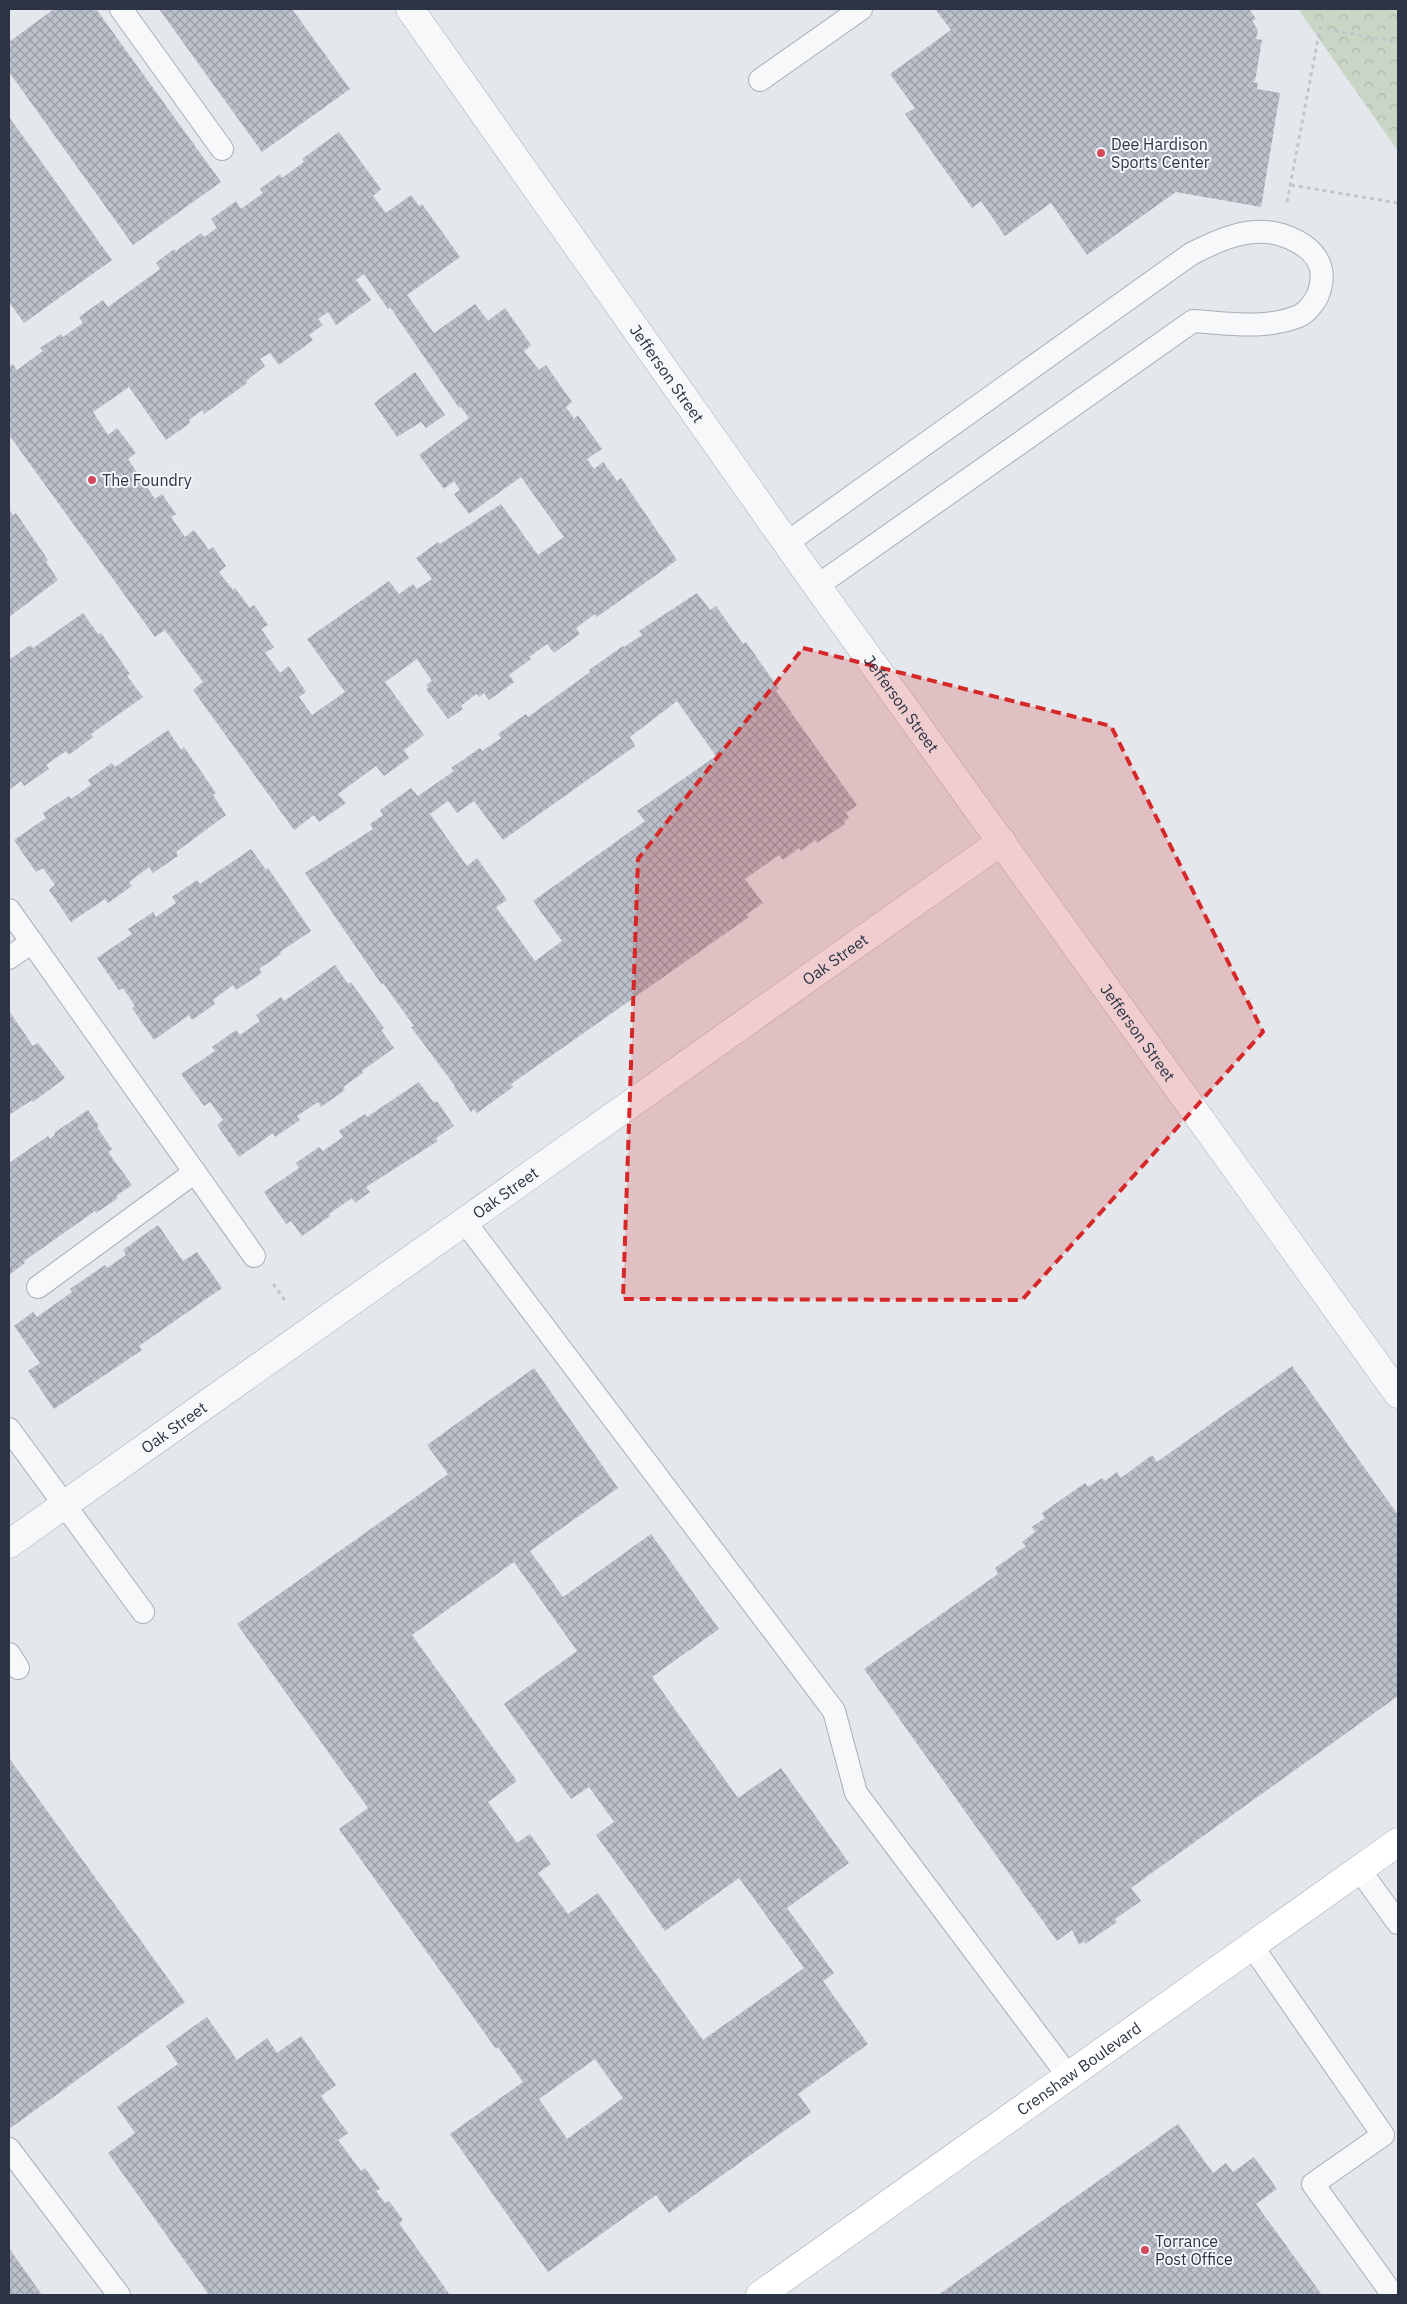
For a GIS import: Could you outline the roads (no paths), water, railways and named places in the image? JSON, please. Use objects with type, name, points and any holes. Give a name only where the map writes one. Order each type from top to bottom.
[{"type":"main road","name":"Crenshaw Boulevard","points":[[760,2295],[1398,1842]]},
{"type":"street","name":"Jefferson Street","points":[[410,9],[788,542],[817,586],[1398,1394]]},
{"type":"street","name":"Oak Street","points":[[9,1544],[1002,841]]},
{"type":"lane","points":[[121,9],[222,149]]},
{"type":"lane","points":[[760,80],[861,9]]},
{"type":"lane","points":[[788,542],[1191,254],[1223,238],[1252,232],[1281,234],[1307,246],[1320,262],[1323,284],[1315,302],[1300,315],[1267,324],[1193,321],[817,586]]},
{"type":"lane","points":[[9,910],[254,1256]]},
{"type":"lane","points":[[9,958],[32,942]]},
{"type":"lane","points":[[38,1287],[195,1172]]},
{"type":"lane","points":[[465,1222],[834,1711],[856,1793],[1069,2077]]},
{"type":"lane","points":[[9,1429],[143,1612]]},
{"type":"lane","points":[[1359,1869],[1398,1923]]},
{"type":"lane","points":[[1252,1946],[1391,2136],[1313,2184],[1393,2295]]},
{"type":"lane","points":[[9,2150],[119,2295]]},
{"type":"place","name":"Dee Hardison Sports Center","points":[[1101,153]]},
{"type":"place","name":"The Foundry","points":[[92,480]]},
{"type":"place","name":"Torrance Post Office","points":[[1145,2250]]}]
